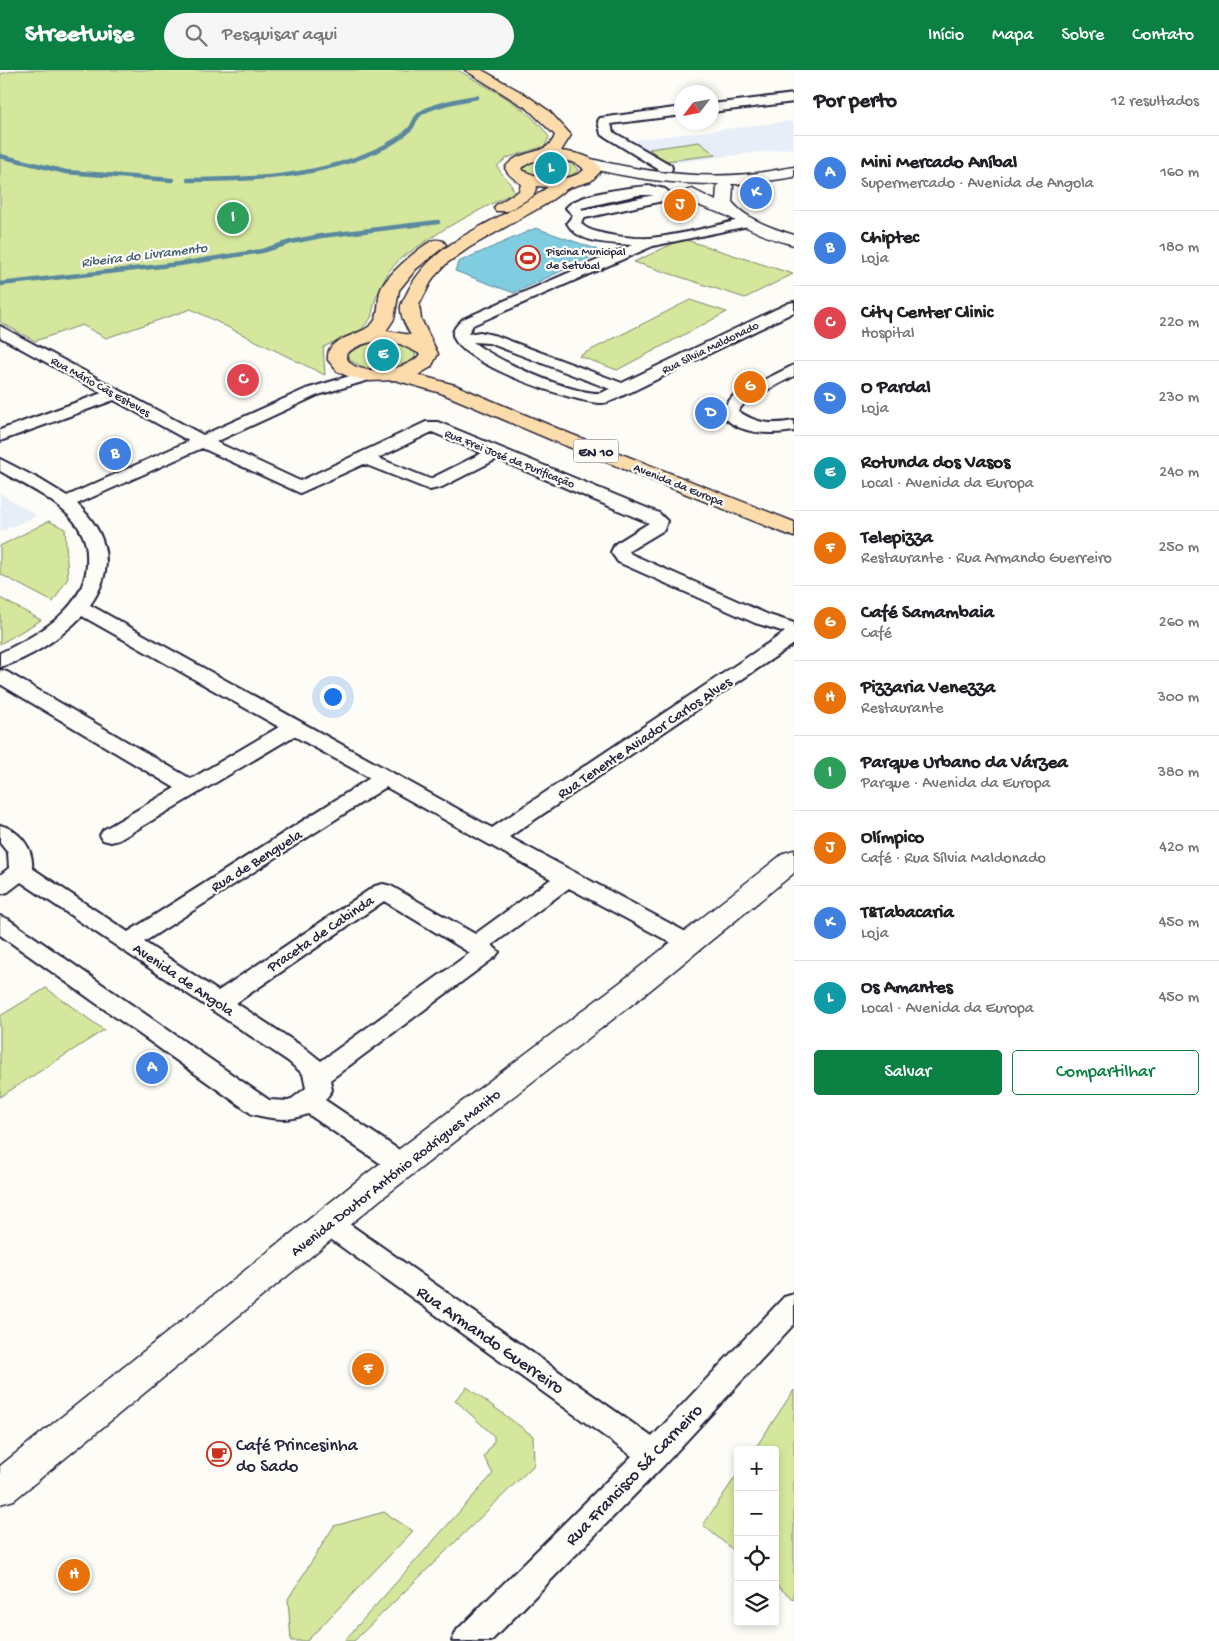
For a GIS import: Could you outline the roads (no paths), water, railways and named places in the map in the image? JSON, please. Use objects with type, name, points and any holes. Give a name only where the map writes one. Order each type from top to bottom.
[{"type":"main road","points":[[472,70],[531,105],[552,120],[563,135],[561,144],[555,150],[541,156]]},
{"type":"main road","points":[[491,70],[563,113]]},
{"type":"main road","points":[[524,178],[529,184],[527,193],[438,244],[410,265],[390,290],[382,326],[342,347],[337,352],[338,361],[347,368],[370,375],[397,375],[421,368],[427,354],[412,319],[410,305],[425,276],[441,259],[464,243],[540,201],[569,182],[588,176],[592,172],[592,167],[583,157],[541,156],[521,160],[513,168],[515,173],[524,178],[542,182],[569,182]]},
{"type":"main road","name":"Avenida da Europa","points":[[362,338],[378,336],[403,338],[416,342],[427,354],[507,404],[552,424],[794,518]]},
{"type":"main road","name":"Avenida da Europa","points":[[397,375],[448,389],[561,437],[794,530]]},
{"type":"street","points":[[719,107],[794,98]]},
{"type":"street","points":[[666,168],[607,134],[604,120],[674,112]]},
{"type":"street","points":[[583,157],[642,176],[747,179],[794,172]]},
{"type":"street","points":[[703,179],[721,183],[732,204],[705,203],[679,186],[680,183],[703,179]]},
{"type":"street","points":[[625,388],[492,339],[480,337],[462,339],[462,328],[468,322],[732,204],[747,179]]},
{"type":"street","points":[[569,182],[637,182],[712,195],[732,204],[794,240]]},
{"type":"street","points":[[580,215],[573,208],[577,204],[648,189],[660,190],[668,196],[580,215],[574,223],[574,227],[580,232],[595,236],[650,242]]},
{"type":"street","name":"Rua Sílvia Maldonado","points":[[462,339],[472,351],[498,366],[584,396],[603,398],[794,306]]},
{"type":"street","name":"Rua Mário Cãs Esteves","points":[[0,331],[203,442]]},
{"type":"street","points":[[312,392],[338,361]]},
{"type":"street","points":[[794,370],[740,398],[728,412],[746,425],[772,430],[794,426]]},
{"type":"street","points":[[65,503],[312,392],[370,375]]},
{"type":"street","points":[[0,436],[115,394]]},
{"type":"street","name":"Rua Frei José da Purificação","points":[[203,442],[300,488],[432,426],[658,521],[658,526],[621,548],[620,551],[626,559],[762,619],[794,629]]},
{"type":"street","points":[[364,458],[430,485],[436,484],[497,452]]},
{"type":"street","points":[[0,464],[65,503],[82,519],[93,536],[98,552],[98,571],[92,589],[63,625],[0,661]]},
{"type":"street","points":[[79,607],[493,838],[689,943]]},
{"type":"street","name":"Rua Tenente Aviador Carlos Alves","points":[[493,838],[794,635]]},
{"type":"street","points":[[0,676],[191,788]]},
{"type":"street","points":[[111,835],[294,727]]},
{"type":"street","name":"Rua de Benguela","points":[[128,942],[385,778]]},
{"type":"street","points":[[0,832],[18,847],[23,859],[20,871],[0,886]]},
{"type":"street","name":"Avenida Doutor António Rodrigues Manito","points":[[0,1488],[328,1223],[689,943],[794,859]]},
{"type":"street","name":"Avenida de Angola","points":[[20,871],[297,1055],[310,1065],[318,1076]]},
{"type":"street","points":[[0,924],[261,1107],[278,1112],[294,1109],[308,1102],[319,1090],[318,1076],[487,952],[476,945],[567,878]]},
{"type":"street","name":"Praceta de Cabinda","points":[[218,1003],[383,891],[476,945]]},
{"type":"street","points":[[308,1102],[402,1165]]},
{"type":"street","name":"Rua Armando Guerreiro","points":[[328,1223],[654,1455]]},
{"type":"street","name":"Rua Francisco Sá Carneiro","points":[[469,1641],[654,1455],[794,1305]]},
{"type":"water","name":"Piscina Municipal de Setubal","points":[[536,228],[596,249],[598,254],[514,293],[455,271],[458,262]]},
{"type":"waterway","points":[[188,180],[239,179],[289,175],[338,164],[362,156],[396,140],[408,131],[423,112],[446,103],[477,97]]},
{"type":"waterway","points":[[0,156],[66,172],[172,180]]},
{"type":"waterway","name":"Ribeira do Livramento","points":[[0,284],[179,264],[262,251],[291,242],[321,236],[438,222]]},
{"type":"place","name":"Os Amantes","points":[[551,168]]},
{"type":"place","name":"T&Tabacaria","points":[[756,193]]},
{"type":"place","name":"Olímpico","points":[[680,205]]},
{"type":"place","name":"Parque Urbano da Várzea","points":[[233,218]]},
{"type":"place","name":"Piscina Municipal de Setubal","points":[[528,258]]},
{"type":"place","name":"Rotunda dos Vasos","points":[[383,355]]},
{"type":"place","name":"City Center Clinic","points":[[243,380]]},
{"type":"place","name":"Café Samambaia","points":[[750,387]]},
{"type":"place","name":"O Pardal","points":[[711,413]]},
{"type":"place","name":"Chiptec","points":[[115,454]]},
{"type":"place","name":"Mini Mercado Aníbal","points":[[152,1068]]},
{"type":"place","name":"Telepizza","points":[[368,1369]]},
{"type":"place","name":"Café Princesinha do Sado","points":[[219,1454]]},
{"type":"place","name":"Pizzaria Venezza","points":[[74,1575]]}]
